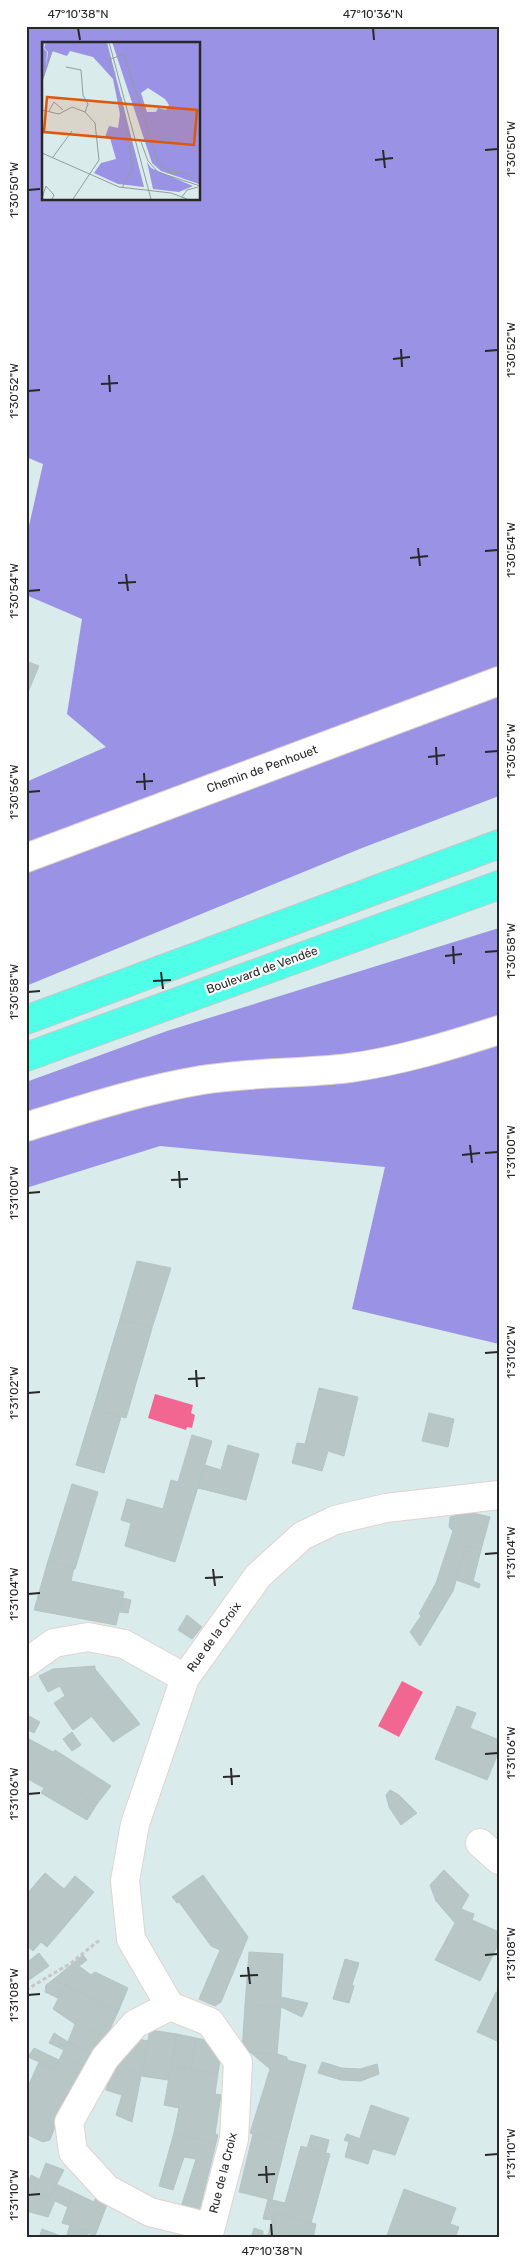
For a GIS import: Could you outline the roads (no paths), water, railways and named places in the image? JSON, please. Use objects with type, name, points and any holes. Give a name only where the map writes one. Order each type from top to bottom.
[{"type":"highway","points":[[26,1020],[499,844]]},
{"type":"highway","name":"Boulevard de Vendée","points":[[26,1056],[499,885]]},
{"type":"street","name":"Chemin de Penhouet","points":[[26,858],[205,789],[499,682]]},
{"type":"street","points":[[26,1127],[109,1102],[201,1080],[247,1074],[348,1068],[420,1055],[499,1030]]},
{"type":"street","name":"Rue de la Croix","points":[[170,2006],[135,2024],[105,2058],[69,2122],[73,2152],[107,2189],[150,2212],[209,2232],[234,2139],[238,2062],[210,2022],[170,2006],[132,1939],[125,1881],[135,1824],[185,1678],[258,1576],[302,1536],[335,1520],[386,1508],[499,1495]]},
{"type":"street","points":[[26,1663],[54,1642],[88,1637],[124,1644],[185,1678]]}]
